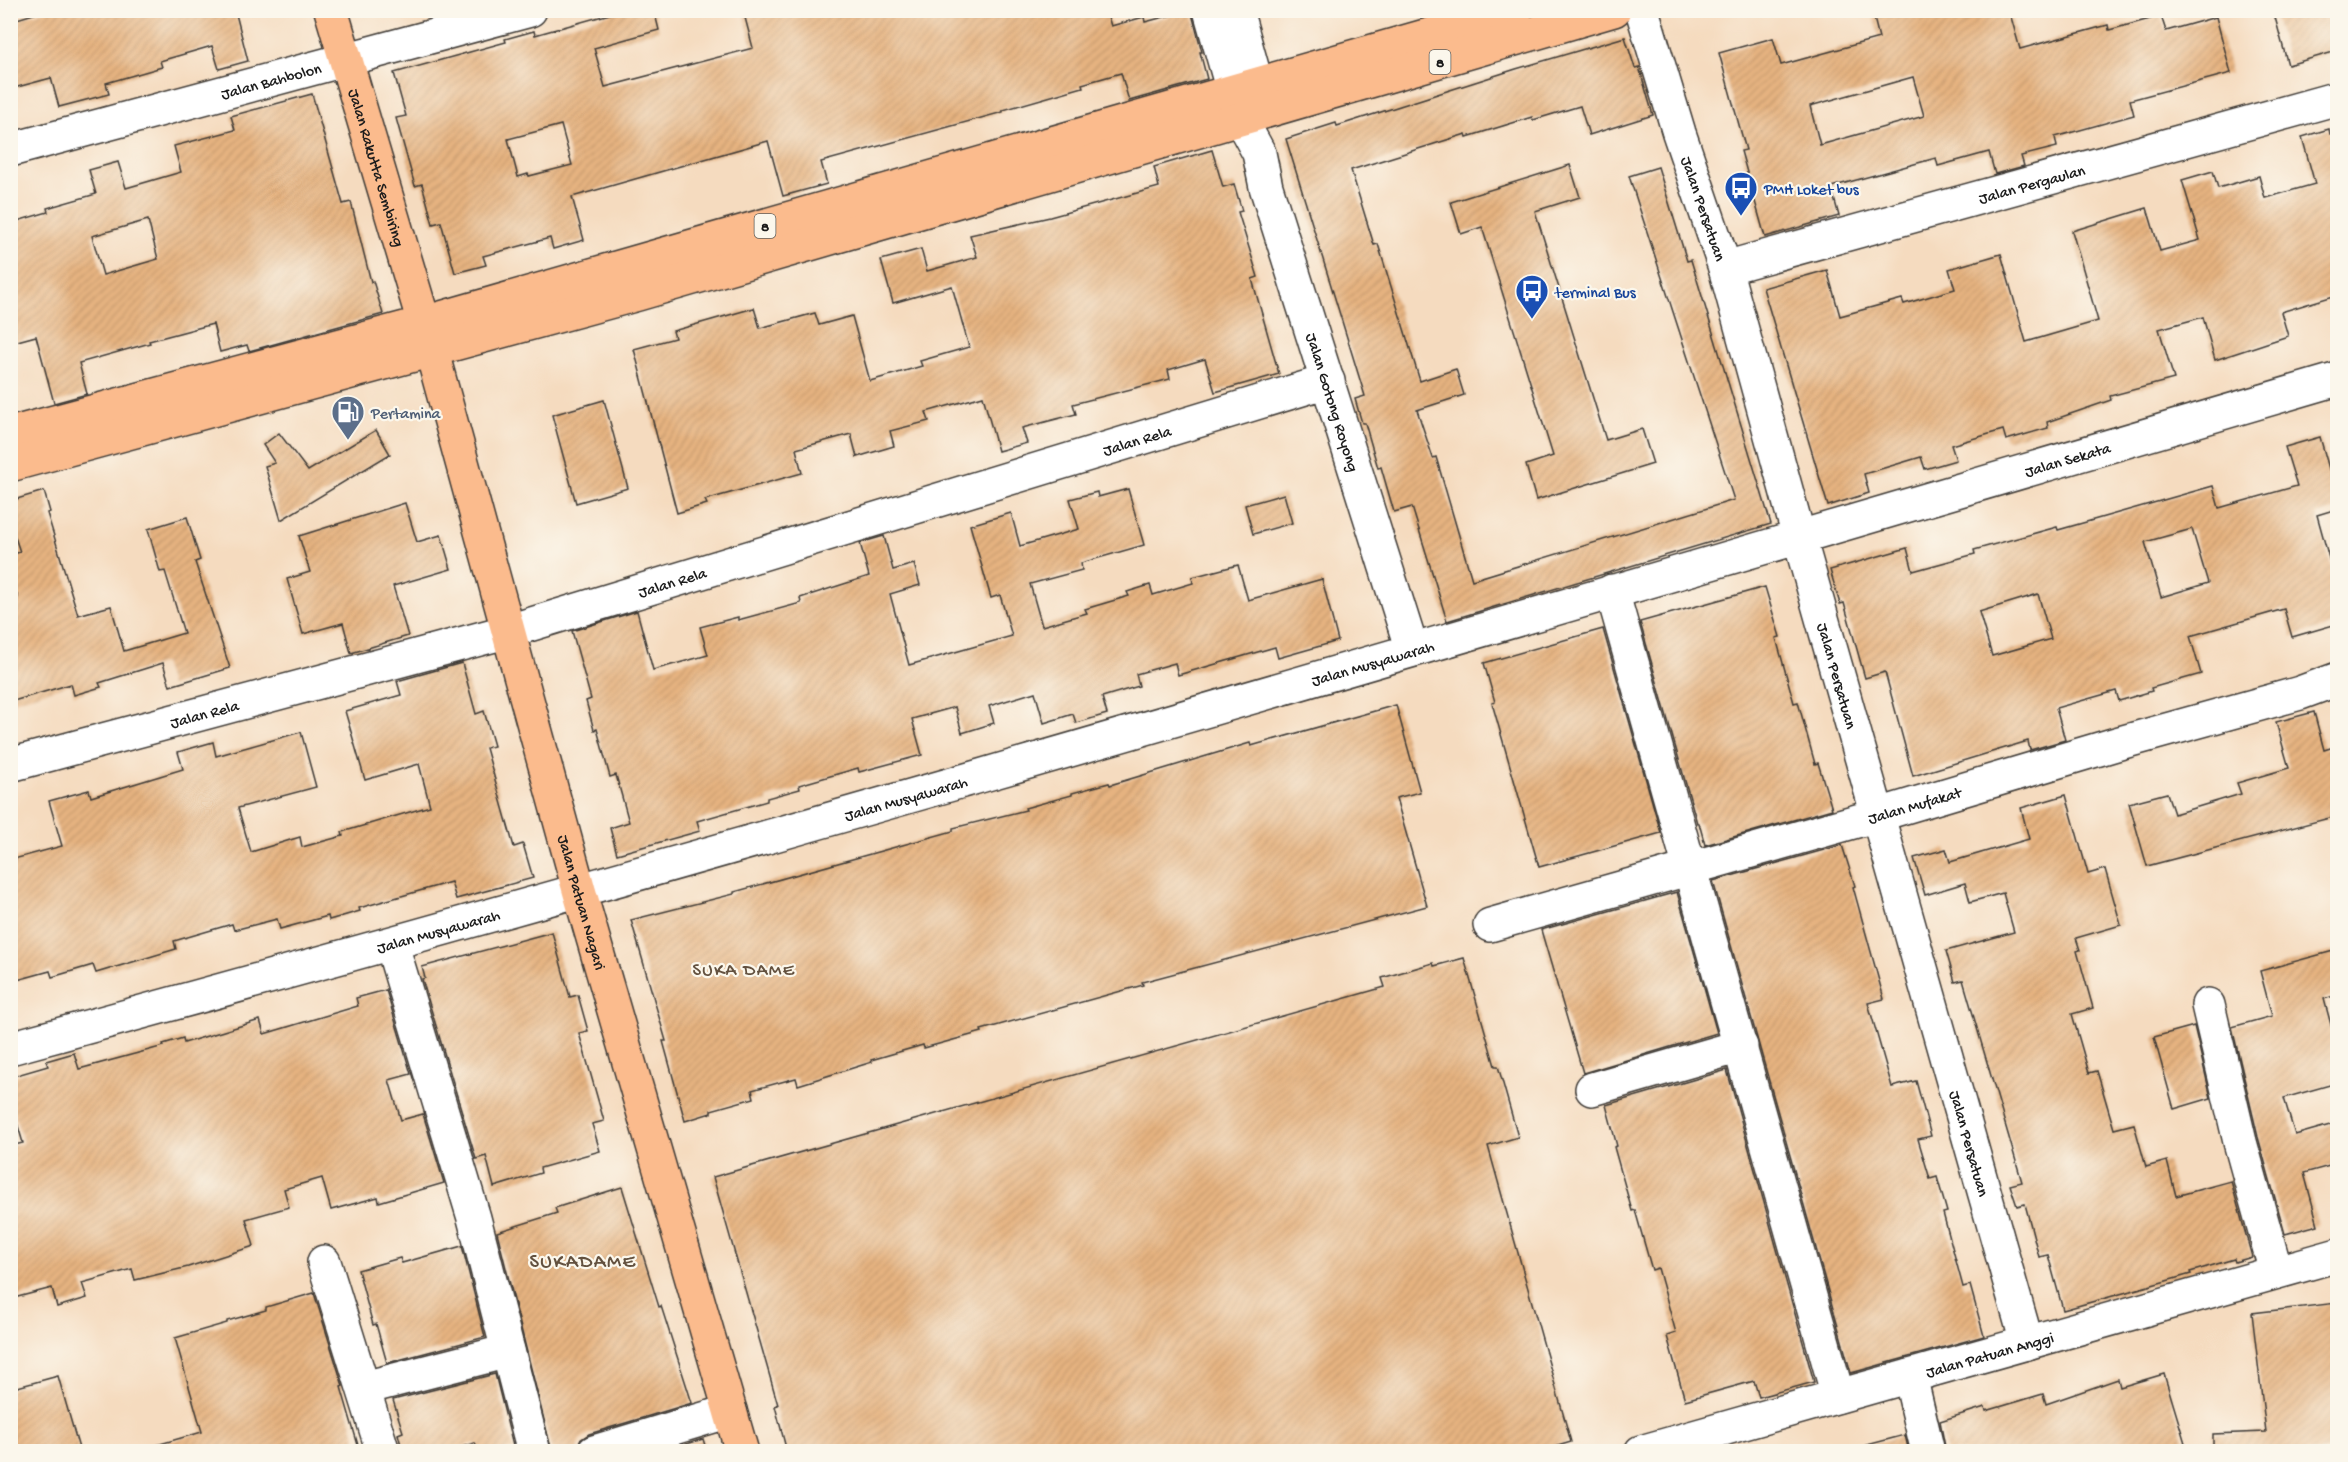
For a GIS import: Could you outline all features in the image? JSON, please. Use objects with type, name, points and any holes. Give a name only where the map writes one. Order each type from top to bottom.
[{"type":"main road","name":"Jalan Rakutta Sembiring","points":[[331,10],[428,337]]},
{"type":"main road","name":"8","points":[[1249,103],[1516,10]]},
{"type":"main road","name":"8","points":[[10,465],[428,337],[1249,103],[1614,10]]},
{"type":"main road","name":"8","points":[[10,434],[428,337]]},
{"type":"main road","name":"Jalan Patuan Nagari","points":[[428,337],[489,568],[579,890],[742,1452]]},
{"type":"street","name":"Jalan Bahbolon","points":[[10,150],[530,10]]},
{"type":"street","points":[[1210,10],[1249,103]]},
{"type":"street","points":[[1236,10],[1249,103]]},
{"type":"street","name":"Jalan Persatuan","points":[[1642,10],[1679,133],[1725,268],[1798,537],[2027,1342]]},
{"type":"street","name":"Jalan Pergaulan","points":[[1725,268],[2337,98]]},
{"type":"street","name":"Jalan Gotong Royong","points":[[1249,103],[1266,187],[1412,650]]},
{"type":"street","name":"Jalan Sekata","points":[[1798,537],[2337,379]]},
{"type":"street","name":"Jalan Rela","points":[[10,765],[508,631],[1328,381]]},
{"type":"street","name":"Jalan Musyawarah","points":[[10,1048],[392,945],[1798,537]]},
{"type":"street","points":[[1612,591],[1838,1396]]},
{"type":"street","name":"Jalan Mufakat","points":[[1490,925],[2300,693],[2337,679]]},
{"type":"street","points":[[392,945],[474,1218],[534,1452]]},
{"type":"street","points":[[2208,1005],[2240,1142],[2276,1272]]},
{"type":"street","points":[[1592,1089],[1741,1046]]},
{"type":"street","name":"Jalan Patuan Anggi","points":[[1641,1452],[2337,1255]]},
{"type":"street","points":[[324,1262],[383,1452]]},
{"type":"street","points":[[364,1388],[508,1350]]},
{"type":"street","points":[[1910,1376],[1928,1452]]},
{"type":"street","points":[[594,1452],[730,1411]]},
{"type":"building","points":[[47,10],[235,10],[248,61],[219,69],[212,46],[160,61],[162,67],[106,83],[109,94],[59,107],[51,78],[10,89],[10,21]]},
{"type":"building","points":[[610,10],[654,10],[659,30],[594,48],[605,87],[753,48],[743,10],[1106,10],[1111,26],[1144,17],[1145,22],[1191,10],[1207,79],[1129,101],[1121,73],[1082,84],[1083,87],[1003,110],[1003,112],[821,162],[827,184],[783,196],[768,141],[572,197],[584,240],[553,249],[550,238],[483,256],[486,265],[455,273],[441,222],[433,224],[422,184],[415,186],[396,118],[406,116],[394,73],[506,42],[505,39],[534,31],[535,35],[610,14]],"holes":[[[561,125],[572,165],[518,177],[508,139]]]},
{"type":"building","points":[[1872,10],[2009,10],[2020,49],[2108,25],[2109,30],[2161,16],[2166,31],[2216,17],[2231,73],[2130,100],[2134,115],[2055,137],[2057,147],[2021,156],[2024,166],[1995,174],[1989,152],[1938,166],[1936,158],[1831,187],[1839,216],[1765,237],[1741,151],[1746,150],[1719,53],[1773,38],[1781,65],[1879,38]],"holes":[[[1913,77],[1924,116],[1820,145],[1810,106]]]},
{"type":"building","points":[[2273,10],[2332,10],[2337,31],[2337,51],[2288,65]]},
{"type":"building","points":[[1625,37],[1635,68],[1639,67],[1653,115],[1589,135],[1580,106],[1533,120],[1532,117],[1467,137],[1466,134],[1351,170],[1374,245],[1378,244],[1420,381],[1456,369],[1464,395],[1417,410],[1433,458],[1436,457],[1472,580],[1734,500],[1629,176],[1658,167],[1687,261],[1691,260],[1771,524],[1447,621],[1412,507],[1394,512],[1381,467],[1378,468],[1365,423],[1362,423],[1355,399],[1365,396],[1286,139],[1336,123],[1337,126]]},
{"type":"building","points":[[312,94],[343,204],[351,202],[371,282],[373,281],[383,314],[249,351],[247,345],[220,352],[213,324],[149,341],[150,343],[79,363],[87,394],[54,403],[36,336],[10,343],[10,300],[18,298],[10,270],[10,223],[48,212],[47,208],[96,194],[89,170],[118,162],[126,188],[181,172],[174,146],[235,130],[231,116]],"holes":[[[148,220],[158,259],[103,275],[92,236]]]},
{"type":"building","points":[[2329,129],[2330,134],[2337,132],[2337,295],[2281,312],[2288,336],[2215,360],[2203,317],[2159,329],[2174,379],[2110,396],[2111,400],[2047,422],[2048,428],[2006,440],[2003,430],[1951,445],[1956,460],[1925,469],[1921,457],[1864,474],[1869,493],[1828,506],[1763,288],[1827,270],[1840,316],[1902,299],[1904,304],[1955,289],[1949,269],[2001,254],[2026,342],[2098,321],[2072,231],[2147,208],[2160,251],[2200,240],[2182,180],[2213,171],[2218,188],[2259,176],[2265,198],[2315,184],[2302,137]]},
{"type":"building","points":[[1212,150],[1223,187],[1234,184],[1242,211],[1238,212],[1258,277],[1252,279],[1279,374],[1215,392],[1205,359],[1168,370],[1170,379],[1073,404],[1076,414],[1022,428],[1027,443],[998,451],[983,396],[926,412],[929,421],[890,431],[894,446],[857,457],[851,434],[796,449],[802,473],[705,500],[707,504],[677,513],[634,349],[675,338],[673,331],[754,308],[760,328],[815,313],[819,325],[852,316],[870,381],[922,366],[920,361],[969,347],[952,286],[893,303],[881,260],[921,249],[927,271],[977,257],[970,235],[1050,217],[1159,187],[1154,167]]},
{"type":"building","points":[[1570,165],[1580,197],[1535,211],[1606,440],[1642,429],[1653,464],[1536,500],[1526,465],[1553,456],[1482,227],[1461,234],[1451,202]]},
{"type":"building","points":[[604,400],[628,488],[576,503],[552,415]]},
{"type":"building","points":[[376,430],[390,454],[281,520],[265,466],[275,463],[263,445],[279,433],[308,471]]},
{"type":"building","points":[[2320,437],[2337,497],[2337,509],[2317,515],[2337,587],[2337,624],[2292,637],[2284,609],[2190,636],[2201,674],[2151,688],[2152,691],[2119,701],[2116,691],[2056,708],[2065,740],[2030,750],[2028,741],[1913,776],[1885,672],[1865,678],[1844,603],[1840,604],[1830,570],[1907,548],[1913,571],[1975,554],[1974,550],[2057,527],[2058,530],[2213,486],[2219,508],[2297,486],[2285,447]],"holes":[[[2192,529],[2208,583],[2161,597],[2145,542]],[[2038,594],[2051,639],[1992,656],[1979,612]]]},
{"type":"building","points":[[1128,489],[1144,545],[1081,563],[1082,570],[1030,584],[1042,626],[1087,613],[1085,609],[1129,596],[1127,592],[1150,585],[1153,595],[1193,583],[1192,577],[1238,565],[1248,600],[1322,579],[1338,641],[1278,658],[1275,647],[1178,675],[1175,663],[1136,674],[1139,686],[1102,697],[1107,714],[1076,723],[1073,714],[1044,723],[1035,692],[989,706],[994,723],[962,733],[955,707],[912,719],[922,755],[859,772],[858,768],[799,785],[800,789],[767,798],[767,801],[697,821],[700,831],[617,854],[610,828],[629,822],[616,775],[610,777],[597,729],[594,730],[586,701],[591,699],[572,631],[637,611],[653,670],[708,655],[700,627],[738,617],[738,620],[801,603],[800,598],[869,576],[860,543],[884,536],[893,570],[914,564],[920,585],[890,594],[909,665],[1012,636],[1000,595],[991,598],[970,525],[1011,513],[1020,546],[1079,529],[1070,499],[1097,492],[1098,497]]},
{"type":"building","points":[[44,491],[50,512],[47,513],[78,615],[111,606],[124,651],[184,633],[165,571],[160,572],[148,529],[187,517],[200,560],[195,562],[230,668],[170,686],[163,663],[99,683],[101,687],[74,695],[71,684],[10,702],[10,598],[18,597],[10,574],[10,555],[20,552],[10,522],[10,501]]},
{"type":"building","points":[[1284,494],[1292,523],[1253,534],[1245,505]]},
{"type":"building","points":[[405,503],[417,542],[441,535],[451,569],[393,586],[408,636],[351,653],[343,623],[303,634],[287,579],[310,572],[299,536]]},
{"type":"building","points":[[1765,587],[1780,637],[1776,638],[1794,703],[1798,702],[1815,764],[1818,763],[1832,809],[1705,845],[1640,622]]},
{"type":"building","points":[[1603,629],[1661,833],[1539,867],[1492,703],[1495,702],[1484,663]]},
{"type":"building","points":[[462,663],[476,714],[484,711],[494,746],[486,748],[514,847],[523,844],[533,878],[456,899],[451,882],[359,908],[360,911],[329,920],[328,916],[280,929],[277,919],[234,930],[232,924],[174,941],[176,949],[96,973],[93,965],[52,977],[50,971],[10,982],[10,860],[62,846],[49,801],[89,790],[91,797],[183,769],[178,752],[213,742],[216,756],[301,732],[316,787],[238,808],[251,852],[300,837],[302,847],[343,836],[342,832],[430,806],[419,764],[365,780],[345,711],[401,695],[397,681]]},
{"type":"building","points":[[1396,705],[1420,792],[1396,798],[1427,906],[1142,982],[1143,985],[924,1048],[923,1045],[871,1060],[872,1062],[798,1085],[796,1078],[752,1090],[754,1098],[711,1110],[711,1113],[685,1121],[663,1041],[666,1041],[631,920],[734,894],[734,892],[953,831],[953,828],[1026,810],[1025,808],[1072,795],[1072,793],[1109,783],[1110,785],[1250,743],[1251,746]]},
{"type":"building","points":[[2314,712],[2324,750],[2337,746],[2337,816],[2147,866],[2129,803],[2167,793],[2174,814],[2241,794],[2237,783],[2289,768],[2276,722]]},
{"type":"building","points":[[2066,795],[2088,874],[2105,869],[2121,925],[2076,938],[2080,950],[2077,951],[2093,1008],[2072,1014],[2089,1073],[2097,1071],[2114,1129],[2134,1124],[2146,1167],[2167,1161],[2176,1196],[2231,1181],[2252,1257],[2235,1262],[2234,1259],[2190,1272],[2191,1274],[2063,1310],[2048,1255],[2039,1257],[2025,1204],[2017,1206],[2010,1185],[2022,1182],[1963,980],[1955,982],[1946,951],[2014,932],[2003,893],[1970,902],[1965,883],[1925,895],[1914,858],[1946,849],[1950,862],[2029,839],[2021,808]]},
{"type":"building","points":[[1842,845],[1884,999],[1868,1003],[1892,1087],[1916,1081],[1931,1136],[1918,1139],[1930,1179],[1937,1177],[1947,1212],[1943,1213],[1963,1287],[1970,1285],[1984,1336],[1851,1373],[1713,881]]},
{"type":"building","points":[[1677,892],[1717,1033],[1583,1073],[1541,930]]},
{"type":"building","points":[[552,932],[570,997],[578,995],[588,1031],[579,1033],[604,1121],[592,1124],[600,1151],[540,1168],[541,1173],[494,1187],[486,1156],[476,1159],[422,979],[425,978],[422,967]]},
{"type":"building","points":[[2337,950],[2337,995],[2324,999],[2337,1047],[2337,1083],[2284,1098],[2295,1135],[2337,1123],[2337,1164],[2304,1173],[2318,1225],[2285,1234],[2258,1137],[2232,1027],[2272,1016],[2260,971]]},
{"type":"building","points":[[1464,958],[1518,1137],[1488,1146],[1571,1442],[1538,1452],[787,1452],[775,1406],[778,1405],[713,1177],[1385,987],[1382,978],[1433,963],[1434,966]]},
{"type":"building","points":[[386,990],[411,1074],[389,1080],[401,1120],[423,1114],[444,1183],[379,1202],[378,1197],[331,1210],[322,1178],[284,1189],[289,1207],[246,1219],[254,1246],[188,1267],[135,1280],[132,1269],[82,1283],[87,1298],[57,1307],[52,1288],[10,1299],[10,1146],[23,1143],[10,1099],[10,1077],[48,1066],[46,1061],[74,1053],[79,1069],[164,1046],[163,1044],[183,1038],[184,1043],[260,1020],[264,1034],[358,1006],[356,998]]},
{"type":"building","points":[[2194,1026],[2211,1098],[2174,1109],[2154,1037]]},
{"type":"building","points":[[1727,1070],[1814,1382],[1759,1397],[1754,1381],[1685,1400],[1667,1336],[1676,1333],[1658,1268],[1652,1270],[1635,1210],[1632,1211],[1614,1147],[1617,1146],[1606,1105]]},
{"type":"building","points":[[622,1187],[692,1403],[589,1434],[580,1440],[576,1452],[552,1452],[497,1232],[557,1213],[555,1208]]},
{"type":"building","points":[[462,1246],[485,1337],[387,1363],[376,1324],[373,1325],[358,1270],[400,1258],[402,1263]]},
{"type":"building","points":[[314,1293],[343,1386],[341,1387],[360,1452],[154,1452],[153,1446],[202,1432],[175,1338]]},
{"type":"building","points":[[2337,1303],[2337,1452],[2213,1452],[2213,1434],[2266,1432],[2252,1313]]},
{"type":"building","points":[[495,1374],[514,1450],[478,1452],[475,1443],[445,1452],[403,1452],[398,1434],[403,1432],[393,1400]]},
{"type":"building","points":[[2164,1374],[2185,1443],[2157,1452],[1946,1452],[1940,1421],[1985,1407],[1986,1411],[2043,1394],[2046,1404],[2118,1379],[2120,1387]]},
{"type":"building","points":[[58,1376],[80,1452],[10,1452],[10,1389]]},
{"type":"building","points":[[1905,1435],[1909,1452],[1867,1452],[1867,1445]]},
{"type":"building","points":[[703,1439],[707,1452],[661,1452]]},
{"type":"place","name":"PMH Loket bus","points":[[1741,217]]},
{"type":"place","name":"terminal Bus","points":[[1532,320]]},
{"type":"place","name":"Pertamina","points":[[348,441]]},
{"type":"district","name":"SUKA DAME","points":[[744,969]]},
{"type":"district","name":"SUKADAME","points":[[583,1260]]}]
